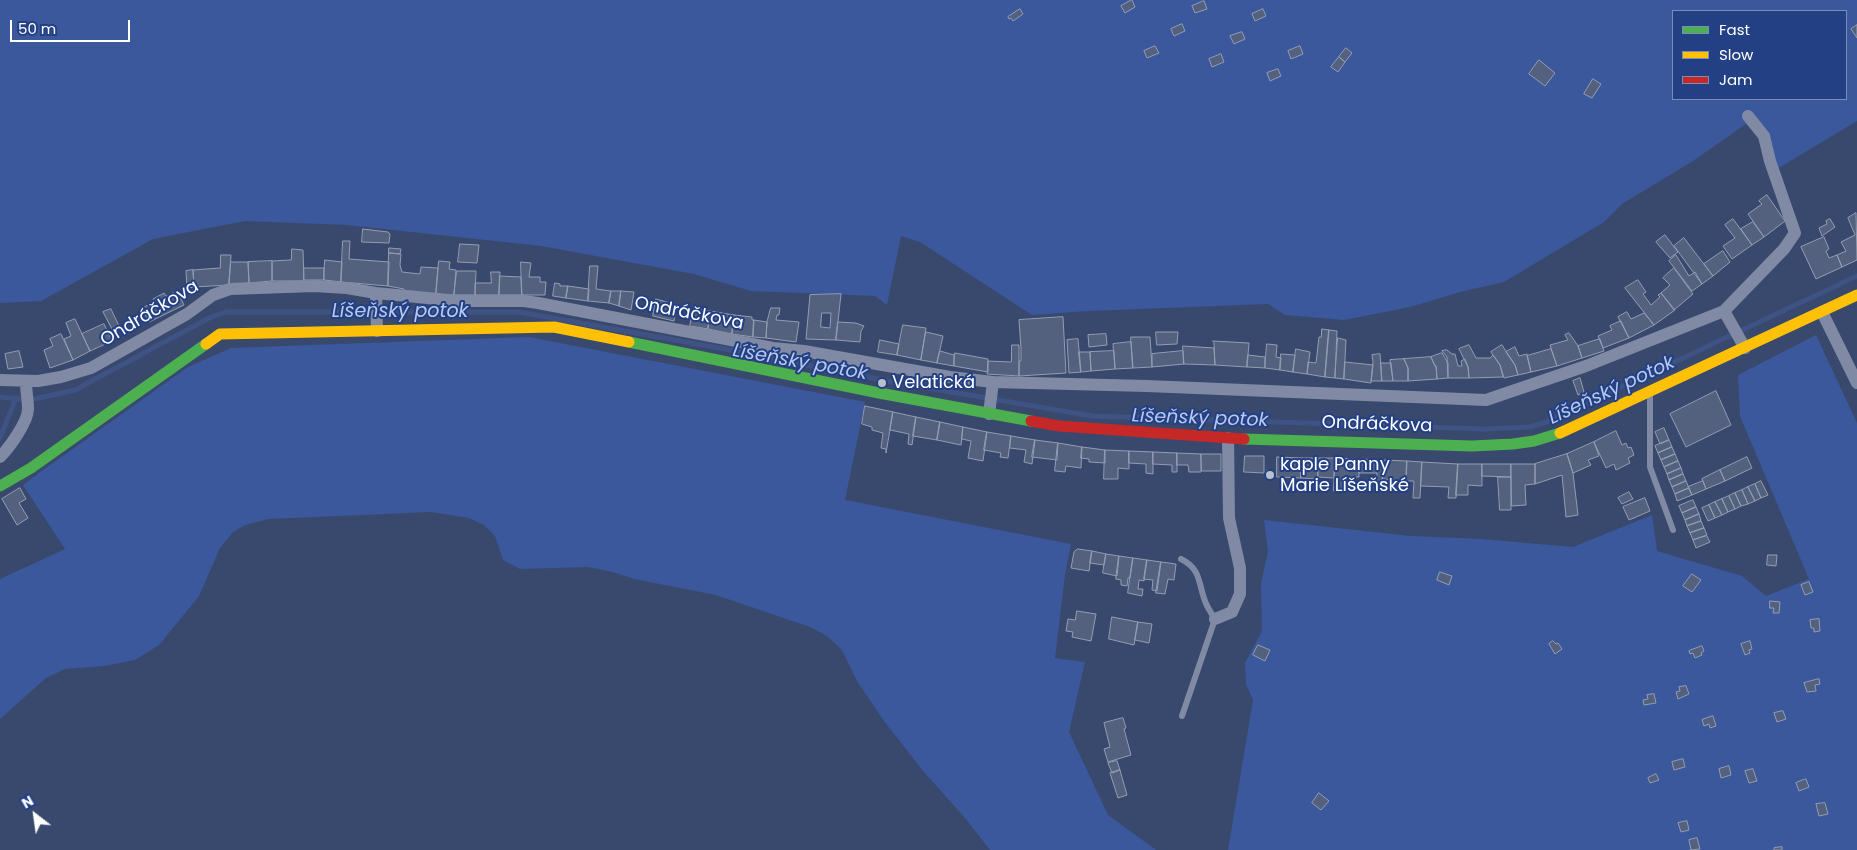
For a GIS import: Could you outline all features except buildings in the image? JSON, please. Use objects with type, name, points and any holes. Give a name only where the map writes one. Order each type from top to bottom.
[{"type":"street","name":"Ondráčkova","points":[[0,486],[31,468],[220,334],[377,325],[554,327],[991,398],[1147,386],[1486,400],[1586,366],[1724,311],[1784,248],[1795,233],[1770,161],[1764,136],[1748,116]]},
{"type":"street","name":"Ondráčkova","points":[[0,380],[26,387],[100,364],[187,314],[213,295],[227,289],[314,286],[347,288],[377,299],[524,301],[538,303],[773,348],[804,351],[950,377],[991,398],[1059,426],[1228,438],[1472,446],[1512,444],[1544,439],[1562,433],[1650,391],[1743,343],[1822,312],[1857,295]]},
{"type":"street","points":[[377,299],[377,325]]},
{"type":"street","points":[[1724,311],[1743,343]]},
{"type":"street","points":[[1822,312],[1857,383]]},
{"type":"street","points":[[0,456],[5,452],[21,428],[28,410],[26,387]]},
{"type":"street","points":[[1215,619],[1232,612],[1240,594],[1240,568],[1229,518],[1228,438]]},
{"type":"lane","points":[[1650,391],[1650,467],[1673,530]]},
{"type":"lane","points":[[1181,559],[1194,568],[1205,603],[1215,619],[1182,716]]},
{"type":"shaded area","points":[[0,0],[1857,0],[1857,121],[1777,169],[1754,120],[1693,161],[1622,204],[1604,222],[1504,282],[1464,291],[1410,307],[1344,320],[1285,315],[1268,304],[1032,315],[920,242],[901,236],[887,305],[875,296],[751,291],[694,274],[541,246],[347,225],[245,221],[153,239],[41,301],[0,303]]},
{"type":"shaded area","points":[[1816,335],[1857,423],[1857,850],[1228,850],[1253,700],[1246,684],[1245,663],[1262,631],[1261,583],[1268,552],[1264,520],[1411,536],[1481,539],[1573,547],[1652,515],[1657,551],[1742,576],[1766,596],[1809,579],[1740,416],[1738,375]]},
{"type":"shaded area","points":[[529,337],[865,402],[845,500],[1071,544],[1065,575],[1055,658],[1085,662],[1069,732],[1108,815],[1156,850],[990,850],[884,721],[857,681],[842,650],[827,636],[810,627],[716,595],[634,579],[613,572],[588,567],[520,569],[503,560],[495,536],[484,525],[469,518],[431,512],[268,519],[245,525],[233,532],[220,548],[199,596],[159,645],[135,660],[104,666],[65,669],[46,678],[0,719],[0,579],[65,549],[23,485],[39,473],[188,367],[231,348]]},
{"type":"waterway","name":"Líšeňský potok","points":[[0,397],[30,400],[75,390],[211,317],[226,312],[519,312],[736,351],[887,381],[1092,416],[1486,429],[1530,427],[1547,422],[1857,276]]},
{"type":"waterway","points":[[0,438],[16,398]]},
{"type":"traffic: fast","points":[[629,342],[879,393],[1031,421]]},
{"type":"traffic: fast","points":[[0,486],[31,468],[206,344]]},
{"type":"traffic: fast","points":[[1244,439],[1472,446],[1534,441],[1560,433]]},
{"type":"traffic: slow","points":[[1560,433],[1857,295]]},
{"type":"traffic: slow","points":[[206,344],[220,334],[554,327],[629,342]]},
{"type":"traffic: jam","points":[[1031,421],[1059,426],[1244,439]]},
{"type":"place","name":"Velatická","points":[[882,383]]},
{"type":"place","name":"kaple Panny Marie Líšeňské","points":[[1270,475]]}]
